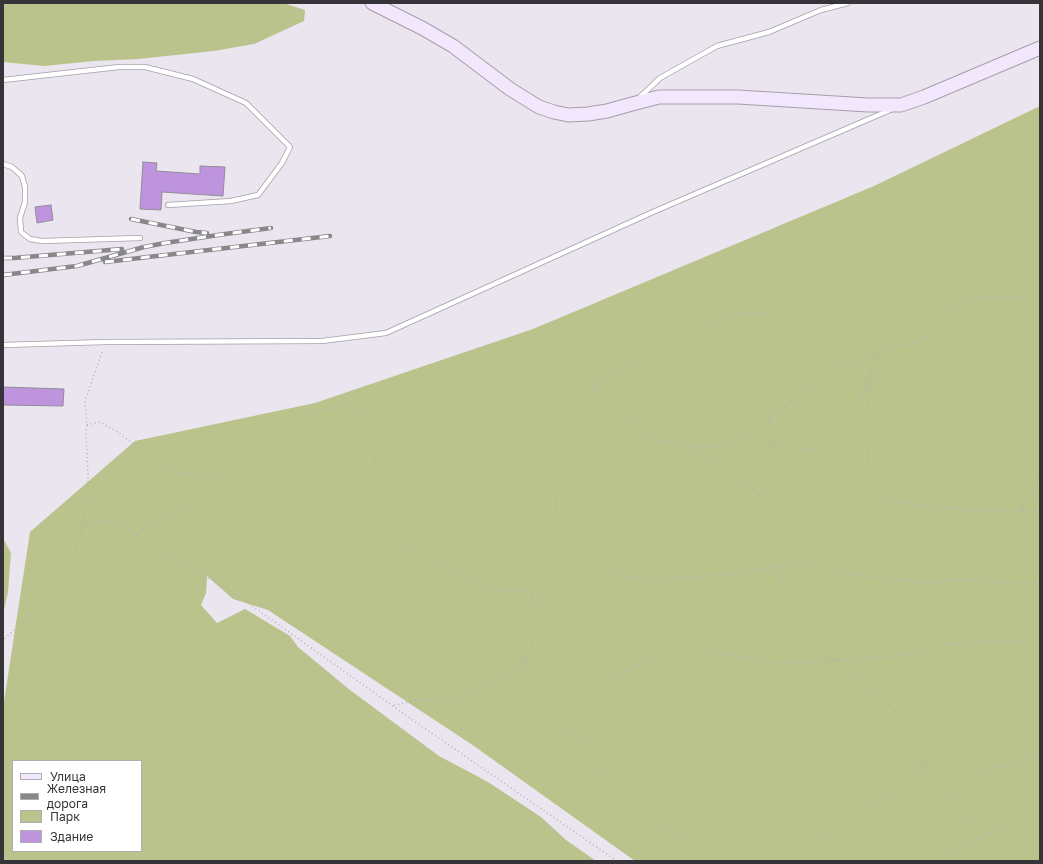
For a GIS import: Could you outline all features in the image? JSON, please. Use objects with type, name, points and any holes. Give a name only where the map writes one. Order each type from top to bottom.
[{"type":"street","points":[[372,3],[422,28],[453,46],[510,89],[539,107],[568,115],[607,111],[659,98],[738,97],[868,106],[901,105],[924,97],[1040,48]]},
{"type":"lane","points":[[632,104],[660,78],[716,46],[769,32],[821,10],[848,3]]},
{"type":"lane","points":[[3,80],[119,67],[145,67],[193,79],[246,103],[290,147],[282,163],[258,195],[231,201],[168,205]]},
{"type":"lane","points":[[3,345],[106,342],[322,341],[386,333],[588,240],[901,105]]},
{"type":"lane","points":[[3,164],[12,167],[22,176],[25,187],[25,202],[20,218],[21,232],[30,239],[42,241],[140,238]]},
{"type":"path","points":[[592,387],[653,439],[680,444],[716,447],[749,437],[768,420],[836,368],[879,354],[894,346],[918,342],[931,335],[940,319],[955,307],[980,297],[1040,296]]},
{"type":"path","points":[[736,861],[667,828],[641,810],[598,768],[577,740],[545,717],[525,689],[526,659],[532,646],[536,620],[532,593],[557,515],[552,454],[560,419],[571,400],[688,329],[746,313],[770,313],[784,336],[784,361],[768,420],[774,455],[769,482],[759,495],[760,550],[771,568]]},
{"type":"path","points":[[3,642],[34,612],[68,567],[76,550],[88,500],[87,425],[85,402],[106,342]]},
{"type":"path","points":[[771,440],[791,450],[819,449],[847,437],[872,366],[879,354]]},
{"type":"path","points":[[872,366],[869,385],[866,435],[870,483],[885,498],[908,504],[968,510],[1040,510]]},
{"type":"path","points":[[87,425],[100,422],[116,431],[145,453],[176,472],[204,478],[234,471],[257,460],[270,439],[287,418],[348,404],[368,413],[373,431],[375,468],[381,512],[406,544],[464,575],[501,592],[525,590],[532,593],[567,618],[615,676],[605,708],[580,744]]},
{"type":"path","points":[[653,439],[633,462],[611,514],[606,560],[626,577],[654,579],[737,574],[800,562],[851,574],[926,583],[970,579],[1015,584],[1040,583]]},
{"type":"path","points":[[680,444],[721,467],[759,495]]},
{"type":"path","points":[[1021,510],[1039,478],[1040,472]]},
{"type":"path","points":[[136,535],[151,522],[186,507],[204,478]]},
{"type":"path","points":[[88,494],[114,522],[234,593],[392,706],[617,861]]},
{"type":"path","points":[[80,530],[91,522],[114,522]]},
{"type":"path","points":[[785,566],[781,576],[789,601],[793,627],[805,644],[819,653],[837,661],[867,685],[900,715],[921,759],[947,799],[965,816],[988,834]]},
{"type":"path","points":[[615,676],[686,645],[770,664],[837,661],[912,654],[944,645],[981,641],[1010,643],[1040,639]]},
{"type":"path","points":[[392,706],[416,700],[455,702],[489,684],[526,659]]},
{"type":"path","points":[[947,799],[971,774],[1040,755]]},
{"type":"path","points":[[793,861],[808,844],[891,794],[920,773],[921,759]]},
{"type":"path","points":[[938,861],[988,834],[1040,815]]},
{"type":"path","points":[[667,828],[672,842],[671,861]]},
{"type":"green space","points":[[3,3],[283,3],[305,10],[304,21],[254,44],[214,51],[138,59],[94,61],[44,66],[3,62]]},
{"type":"green space","points":[[1040,106],[1040,861],[635,861],[474,746],[268,610],[233,599],[207,576],[206,593],[201,605],[217,623],[245,609],[290,636],[298,647],[350,690],[439,756],[488,782],[541,817],[566,840],[596,861],[3,861],[3,708],[30,532],[135,441],[315,403],[533,329],[874,186]]},
{"type":"green space","points":[[3,538],[11,553],[8,592],[3,614]]},
{"type":"building","points":[[143,162],[157,163],[156,171],[200,174],[200,166],[225,167],[223,196],[162,192],[161,210],[140,209]]},
{"type":"building","points":[[51,205],[53,220],[37,223],[35,207]]},
{"type":"building","points":[[3,387],[64,389],[63,406],[3,405]]},
{"type":"railway","points":[[131,219],[207,233]]},
{"type":"railway","points":[[3,275],[77,266],[144,247],[271,228]]},
{"type":"railway","points":[[105,262],[330,236]]},
{"type":"railway","points":[[3,258],[122,249]]}]
